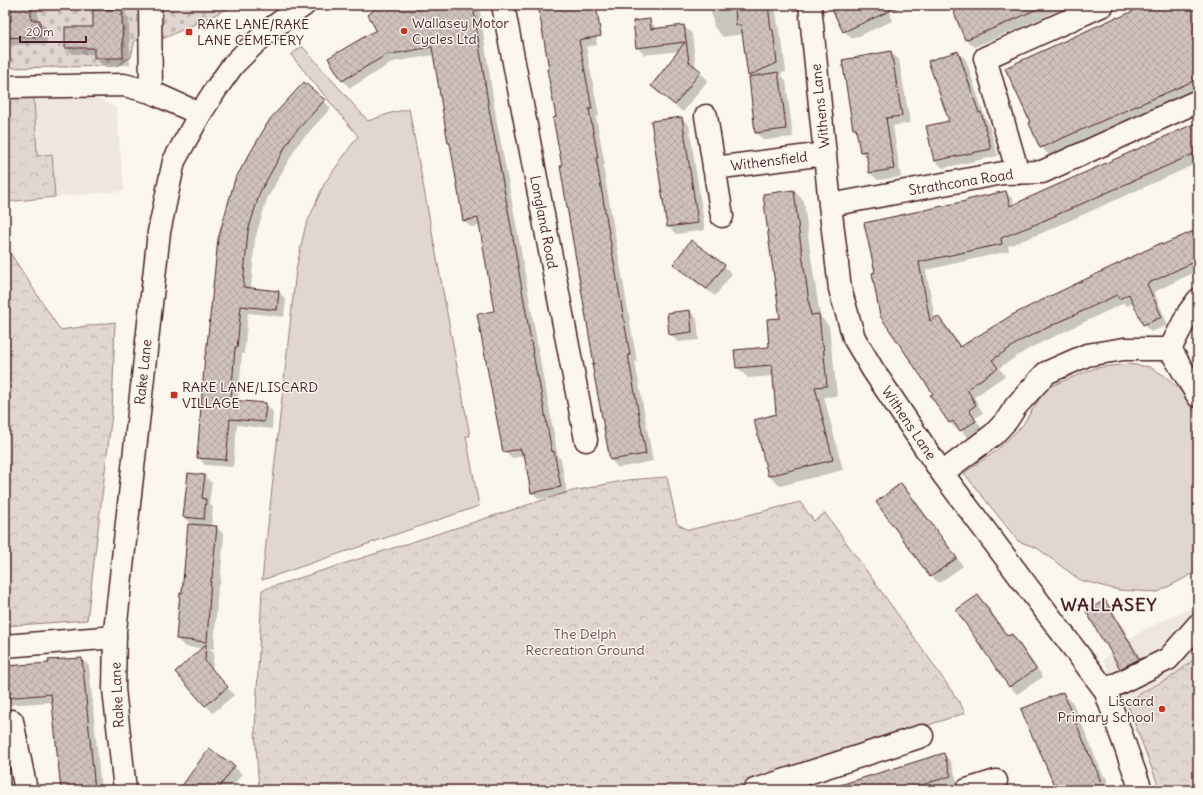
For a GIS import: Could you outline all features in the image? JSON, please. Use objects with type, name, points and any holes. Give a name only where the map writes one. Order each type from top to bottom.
[{"type":"street","points":[[150,5],[151,92]]},
{"type":"street","name":"Rake Lane","points":[[125,790],[114,689],[115,637],[159,232],[174,161],[200,114],[233,65],[272,28],[304,5]]},
{"type":"street","name":"Longland Road","points":[[503,5],[586,440]]},
{"type":"street","name":"Withens Lane","points":[[810,5],[830,206],[840,289],[854,338],[873,370],[942,473],[1108,697],[1141,790]]},
{"type":"street","points":[[1018,173],[985,58],[1103,5]]},
{"type":"street","points":[[5,87],[124,84],[151,92],[200,114]]},
{"type":"street","name":"Strathcona Road","points":[[830,206],[1003,173],[1042,172],[1198,101]]},
{"type":"street","name":"Withensfield","points":[[706,116],[722,216]]},
{"type":"street","name":"Withensfield","points":[[714,168],[825,154]]},
{"type":"street","points":[[1170,349],[1189,312],[1198,300]]},
{"type":"street","points":[[942,473],[994,434],[1007,420],[1016,406],[1046,374],[1087,355],[1124,349],[1170,349]]},
{"type":"street","points":[[1170,349],[1198,396]]},
{"type":"street","points":[[1108,697],[1168,659],[1198,625]]},
{"type":"street","points":[[5,646],[115,637]]},
{"type":"street","points":[[1108,697],[1176,669],[1198,648]]},
{"type":"street","points":[[12,721],[26,790]]},
{"type":"street","points":[[755,790],[922,736]]},
{"type":"street","points":[[967,790],[996,781]]},
{"type":"shaded area","points":[[93,96],[116,108],[124,191],[55,197],[52,154],[37,156],[34,98]]},
{"type":"shaded area","name":"Liscard Primary School","points":[[1198,605],[1198,790],[1159,790],[1148,759],[1103,659],[1147,628]]},
{"type":"green space","points":[[5,5],[236,5],[158,41],[135,40],[131,57],[117,66],[5,68]]},
{"type":"green space","points":[[302,46],[368,121],[391,113],[409,109],[470,436],[466,436],[479,506],[262,580],[296,270],[305,228],[324,184],[358,136],[291,55]]},
{"type":"green space","points":[[5,97],[34,98],[37,156],[52,154],[55,197],[5,202]]},
{"type":"green space","points":[[5,245],[60,330],[115,322],[112,413],[87,620],[5,626]]},
{"type":"green space","points":[[1128,364],[1150,367],[1165,376],[1187,397],[1198,417],[1198,571],[1158,592],[1118,590],[1080,580],[1037,548],[1018,541],[964,473],[996,451],[1022,426],[1046,388],[1095,368]]},
{"type":"green space","name":"The Delph Recreation Ground","points":[[667,477],[677,524],[689,530],[800,502],[814,521],[825,513],[924,651],[960,703],[965,713],[730,790],[259,790],[255,731],[262,590],[568,492],[627,480]]},
{"type":"green space","points":[[1198,655],[1198,790],[1160,790],[1127,703],[1146,690],[1170,678]]},
{"type":"building","points":[[11,5],[31,5],[31,20],[40,20],[40,36],[5,38],[5,21],[11,21]]},
{"type":"building","points":[[379,5],[473,5],[489,109],[537,376],[552,452],[554,451],[561,487],[531,493],[524,454],[522,454],[521,449],[503,452],[477,314],[494,311],[478,218],[463,221],[432,47],[386,55],[342,81],[328,58],[376,30],[368,15]]},
{"type":"building","points":[[538,5],[596,5],[601,36],[579,40],[592,109],[589,109],[598,158],[596,158],[630,355],[628,355],[646,454],[610,460],[592,364],[594,364],[560,166],[562,166],[553,118],[556,117],[547,69],[549,69]]},
{"type":"building","points":[[735,5],[768,5],[771,30],[773,30],[777,63],[748,76],[741,25],[736,25]]},
{"type":"building","points":[[830,5],[903,5],[843,32]]},
{"type":"building","points":[[951,5],[1046,5],[965,40]]},
{"type":"building","points":[[1146,5],[1198,5],[1198,79],[1040,148],[1029,123],[1030,122],[1005,68]]},
{"type":"building","points":[[122,9],[123,58],[94,58],[94,48],[65,48],[65,27],[93,27],[93,10]]},
{"type":"building","points":[[650,19],[651,29],[684,25],[689,62],[701,71],[675,105],[651,86],[685,42],[636,48],[633,21]]},
{"type":"building","points":[[891,51],[902,116],[886,118],[894,169],[869,173],[866,151],[860,152],[856,129],[853,129],[842,60]]},
{"type":"building","points":[[958,51],[979,113],[981,112],[991,149],[934,161],[926,126],[949,121],[928,61]]},
{"type":"building","points":[[778,72],[786,129],[755,133],[749,77]]},
{"type":"building","points":[[304,82],[325,100],[291,137],[260,192],[248,231],[243,287],[279,291],[277,310],[241,306],[237,348],[235,347],[231,400],[266,403],[264,422],[230,419],[226,460],[197,458],[205,355],[218,239],[235,179],[270,119]]},
{"type":"building","points":[[682,117],[698,223],[667,227],[651,121]]},
{"type":"building","points":[[1198,122],[1198,152],[1034,225],[1001,238],[1002,244],[919,262],[930,321],[938,316],[960,347],[1012,315],[1038,302],[1161,243],[1162,245],[1198,229],[1198,260],[1147,284],[1162,317],[1143,325],[1129,294],[1119,299],[1117,295],[1022,340],[992,360],[998,368],[967,389],[976,405],[969,410],[976,421],[960,431],[953,421],[949,423],[930,395],[933,394],[880,316],[872,273],[875,272],[864,223],[1006,191],[1010,206]]},
{"type":"building","points":[[794,190],[811,315],[819,314],[823,344],[827,386],[815,387],[833,460],[768,476],[754,420],[776,414],[772,365],[736,368],[734,350],[769,347],[767,319],[780,318],[763,194]]},
{"type":"building","points":[[691,240],[725,265],[707,289],[673,264]]},
{"type":"building","points":[[690,310],[692,332],[669,335],[667,313]]},
{"type":"building","points":[[188,473],[205,475],[202,498],[206,499],[204,519],[183,517]]},
{"type":"building","points":[[901,483],[957,558],[930,577],[876,502]]},
{"type":"building","points":[[188,524],[217,526],[211,578],[207,642],[176,639]]},
{"type":"building","points":[[978,595],[1007,636],[1012,634],[1036,669],[1009,687],[956,610]]},
{"type":"building","points":[[1105,600],[1139,659],[1120,669],[1086,611]]},
{"type":"building","points":[[206,644],[205,661],[228,687],[205,706],[175,672]]},
{"type":"building","points":[[82,658],[95,790],[61,790],[51,694],[5,698],[5,666],[49,663],[48,660]]},
{"type":"building","points":[[1063,692],[1104,790],[1056,790],[1028,727],[1021,709]]},
{"type":"building","points":[[209,748],[235,766],[217,790],[179,790]]},
{"type":"building","points":[[944,753],[951,776],[905,790],[841,790],[840,785]]},
{"type":"place","name":"Wallasey Motor Cycles Ltd","points":[[404,31]]},
{"type":"place","name":"RAKE LANE/RAKE LANE CEMETERY","points":[[189,32]]},
{"type":"place","name":"RAKE LANE/LISCARD VILLAGE","points":[[174,395]]},
{"type":"place","name":"Liscard Primary School","points":[[1162,709]]},
{"type":"district","name":"WALLASEY","points":[[1109,604]]}]
